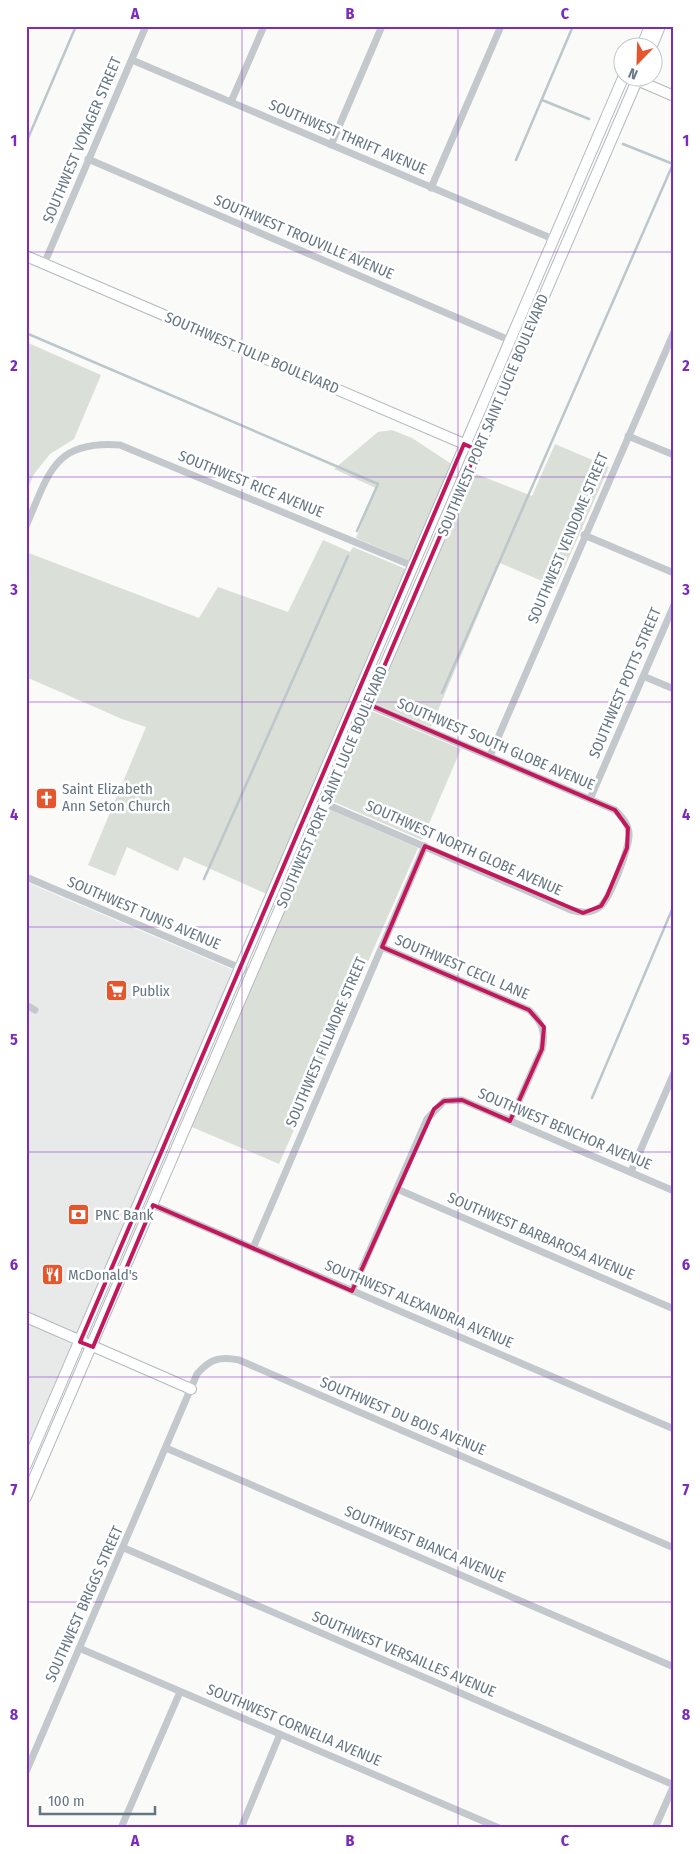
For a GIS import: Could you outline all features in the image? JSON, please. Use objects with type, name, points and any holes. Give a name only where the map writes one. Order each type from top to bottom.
[{"type":"main road","points":[[645,38],[650,26]]},
{"type":"main road","points":[[655,38],[660,26]]},
{"type":"main road","name":"SOUTHWEST PORT SAINT LUCIE BOULEVARD","points":[[26,1465],[619,88]]},
{"type":"main road","name":"SOUTHWEST PORT SAINT LUCIE BOULEVARD","points":[[26,1497],[93,1347],[632,88]]},
{"type":"main road","points":[[657,88],[674,96]]},
{"type":"main road","name":"SOUTHWEST TULIP BOULEVARD","points":[[26,256],[477,450]]},
{"type":"main road","points":[[150,1174],[153,1205]]},
{"type":"main road","points":[[26,1317],[80,1342],[191,1388]]},
{"type":"street","name":"SOUTHWEST VOYAGER STREET","points":[[44,264],[146,26]]},
{"type":"street","points":[[231,102],[264,26]]},
{"type":"street","points":[[331,145],[382,26]]},
{"type":"street","points":[[430,188],[501,26]]},
{"type":"street","name":"SOUTHWEST THRIFT AVENUE","points":[[132,60],[554,239]]},
{"type":"street","name":"SOUTHWEST TROUVILLE AVENUE","points":[[88,159],[509,340]]},
{"type":"street","name":"SOUTHWEST VENDOME STREET","points":[[490,756],[584,535],[673,335]]},
{"type":"street","points":[[628,436],[674,455]]},
{"type":"street","name":"SOUTHWEST RICE AVENUE","points":[[26,526],[50,471],[60,459],[76,450],[95,443],[120,445],[413,566]]},
{"type":"street","points":[[584,535],[674,573]]},
{"type":"street","name":"SOUTHWEST POTTS STREET","points":[[590,799],[674,605]]},
{"type":"street","points":[[643,676],[674,689]]},
{"type":"street","name":"SOUTHWEST SOUTH GLOBE AVENUE","points":[[356,699],[615,810],[623,818],[629,835],[627,848],[608,896],[601,906],[592,911]]},
{"type":"street","name":"SOUTHWEST NORTH GLOBE AVENUE","points":[[326,804],[571,910],[584,913],[592,911]]},
{"type":"street","name":"SOUTHWEST FILLMORE STREET","points":[[253,1248],[425,846]]},
{"type":"street","name":"SOUTHWEST TUNIS AVENUE","points":[[26,877],[252,973]]},
{"type":"street","name":"SOUTHWEST CECIL LANE","points":[[382,947],[529,1010],[538,1018],[544,1027],[545,1038],[542,1049],[510,1121]]},
{"type":"street","points":[[26,1005],[35,1010]]},
{"type":"street","points":[[631,1172],[674,1073]]},
{"type":"street","name":"SOUTHWEST BENCHOR AVENUE","points":[[397,1189],[427,1119],[444,1101],[462,1100],[674,1191]]},
{"type":"street","points":[[352,1290],[397,1189]]},
{"type":"street","name":"SOUTHWEST BARBAROSA AVENUE","points":[[397,1189],[674,1309]]},
{"type":"street","name":"SOUTHWEST ALEXANDRIA AVENUE","points":[[153,1205],[674,1429]]},
{"type":"street","name":"SOUTHWEST DU BOIS AVENUE","points":[[166,1448],[197,1374],[205,1365],[215,1359],[226,1357],[239,1360],[674,1548]]},
{"type":"street","name":"SOUTHWEST BRIGGS STREET","points":[[26,1772],[166,1448]]},
{"type":"street","name":"SOUTHWEST BIANCA AVENUE","points":[[166,1448],[674,1667]]},
{"type":"street","name":"SOUTHWEST VERSAILLES AVENUE","points":[[124,1548],[674,1785]]},
{"type":"street","name":"SOUTHWEST CORNELIA AVENUE","points":[[79,1648],[499,1828]]},
{"type":"street","points":[[121,1828],[180,1692]]},
{"type":"street","points":[[241,1828],[280,1734]]},
{"type":"street","points":[[655,1828],[674,1785]]},
{"type":"highlighted area","points":[[464,444],[477,450],[368,704],[615,810],[628,828],[627,848],[601,906],[583,913],[425,846],[382,947],[529,1010],[544,1027],[542,1049],[510,1121],[462,1100],[444,1101],[434,1109],[352,1291],[153,1205],[93,1347],[80,1342]]},
{"type":"shaded area","points":[[26,342],[101,375],[74,439],[50,454],[34,474],[27,490]]},
{"type":"shaded area","points":[[392,430],[412,438],[453,465],[417,564],[356,538],[376,488],[334,469],[378,432]]},
{"type":"shaded area","points":[[555,444],[609,467],[556,587],[500,563],[431,727],[367,700],[466,470],[532,496]]},
{"type":"shaded area","points":[[323,540],[350,552],[353,547],[413,572],[269,895],[184,857],[178,871],[127,847],[115,876],[88,865],[146,727],[122,719],[26,677],[26,552],[199,618],[218,587],[288,612]]},
{"type":"shaded area","points":[[364,708],[461,749],[422,840],[325,798]]},
{"type":"shaded area","points":[[322,806],[418,848],[279,1164],[185,1124]]},
{"type":"shaded area","points":[[26,882],[238,972],[78,1337],[26,1312]]},
{"type":"shaded area","points":[[26,1322],[74,1345],[26,1455]]},
{"type":"waterway","points":[[26,143],[76,26]]},
{"type":"waterway","points":[[516,160],[573,26]]},
{"type":"waterway","points":[[542,100],[589,119]]},
{"type":"waterway","points":[[442,693],[673,164],[623,144]]},
{"type":"waterway","points":[[26,333],[378,484],[357,531]]},
{"type":"waterway","points":[[204,879],[348,556]]},
{"type":"waterway","points":[[592,1098],[674,905]]},
{"type":"place","name":"Saint Elizabeth Ann Seton Church","points":[[46,798]]},
{"type":"place","name":"Publix","points":[[116,991]]},
{"type":"place","name":"PNC Bank","points":[[79,1215]]},
{"type":"place","name":"McDonald's","points":[[52,1275]]}]
